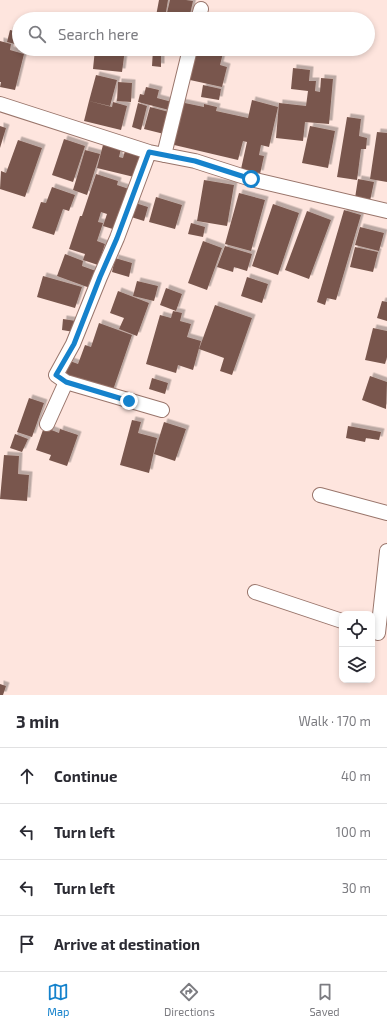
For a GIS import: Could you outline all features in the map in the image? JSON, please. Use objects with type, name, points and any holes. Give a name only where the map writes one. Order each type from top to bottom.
[{"type":"street","points":[[164,156],[188,56]]},
{"type":"street","points":[[0,104],[149,152],[195,161],[251,179],[387,211]]},
{"type":"street","points":[[149,152],[117,238],[74,344],[56,375],[66,382],[162,410]]},
{"type":"street","points":[[47,424],[66,382]]},
{"type":"street","points":[[320,495],[387,513]]},
{"type":"street","points":[[379,633],[387,551]]},
{"type":"street","points":[[255,592],[339,620]]},
{"type":"building","points":[[159,0],[168,0],[166,12],[157,12]]},
{"type":"building","points":[[170,0],[193,1],[191,12],[167,12]]},
{"type":"building","points":[[10,30],[12,30],[12,43],[7,42]]},
{"type":"building","points":[[0,41],[11,44],[10,50],[12,51],[12,56],[24,56],[15,90],[0,87]]},
{"type":"building","points":[[94,56],[124,56],[122,72],[93,69]]},
{"type":"building","points":[[153,56],[161,56],[161,67],[152,66]]},
{"type":"building","points":[[195,56],[222,56],[220,65],[227,67],[222,87],[190,80]]},
{"type":"building","points":[[293,68],[310,70],[309,81],[316,81],[315,91],[320,92],[321,78],[333,79],[329,124],[305,122],[303,141],[276,138],[279,103],[306,106],[308,91],[291,89]]},
{"type":"building","points":[[96,75],[117,80],[110,106],[89,101]]},
{"type":"building","points":[[118,82],[132,83],[131,102],[117,101]]},
{"type":"building","points":[[203,85],[221,89],[219,100],[201,97]]},
{"type":"building","points":[[146,87],[159,90],[157,98],[172,102],[169,110],[138,102],[140,94],[144,95]]},
{"type":"building","points":[[252,100],[278,107],[269,147],[261,145],[259,155],[264,156],[260,174],[241,169],[247,142],[243,141],[238,160],[170,144],[180,102],[204,107],[204,104],[217,107],[216,111],[248,118]]},
{"type":"building","points":[[89,101],[112,107],[113,102],[127,106],[121,130],[84,121]]},
{"type":"building","points":[[138,103],[147,106],[141,130],[132,127]]},
{"type":"building","points":[[150,107],[169,112],[164,134],[144,129]]},
{"type":"building","points":[[347,117],[361,119],[359,136],[367,138],[366,149],[361,149],[357,180],[337,177]]},
{"type":"building","points":[[0,126],[6,128],[0,148]]},
{"type":"building","points":[[310,126],[335,131],[328,168],[302,163]]},
{"type":"building","points":[[377,132],[387,133],[387,182],[370,179]]},
{"type":"building","points":[[64,139],[85,146],[73,182],[52,175]]},
{"type":"building","points":[[18,140],[42,148],[25,197],[0,189],[1,171],[6,173]]},
{"type":"building","points":[[103,145],[121,149],[119,157],[123,158],[125,151],[140,154],[134,177],[97,168]]},
{"type":"building","points":[[85,150],[100,154],[87,195],[73,190]]},
{"type":"building","points":[[96,174],[118,181],[117,185],[129,189],[116,230],[103,226],[107,214],[101,212],[98,222],[103,223],[97,241],[105,244],[98,265],[83,260],[85,254],[69,249]]},
{"type":"building","points":[[358,179],[374,182],[370,201],[355,198]]},
{"type":"building","points":[[204,180],[234,185],[227,226],[197,221]]},
{"type":"building","points":[[52,187],[75,195],[69,211],[63,209],[54,235],[32,228],[41,202],[46,203]]},
{"type":"building","points":[[239,193],[265,200],[251,251],[225,244]]},
{"type":"building","points":[[156,197],[182,205],[175,229],[149,222]]},
{"type":"building","points":[[132,202],[148,207],[144,221],[128,216]]},
{"type":"building","points":[[273,204],[299,213],[278,275],[252,266]]},
{"type":"building","points":[[344,210],[361,215],[336,300],[327,298],[325,305],[317,302]]},
{"type":"building","points":[[307,211],[331,220],[309,279],[285,270]]},
{"type":"building","points":[[191,223],[205,227],[203,237],[188,234]]},
{"type":"building","points":[[360,227],[384,233],[379,251],[355,245]]},
{"type":"building","points":[[203,241],[222,248],[207,290],[188,283]]},
{"type":"building","points":[[225,246],[252,254],[247,271],[234,267],[233,272],[217,267]]},
{"type":"building","points":[[355,247],[378,252],[373,272],[350,267]]},
{"type":"building","points":[[65,254],[83,261],[82,266],[96,271],[90,288],[57,276]]},
{"type":"building","points":[[115,258],[132,263],[129,277],[112,272]]},
{"type":"building","points":[[43,276],[82,287],[75,308],[37,297]]},
{"type":"building","points":[[247,277],[268,284],[262,303],[241,296]]},
{"type":"building","points":[[137,281],[158,286],[154,301],[133,296]]},
{"type":"building","points":[[166,288],[182,294],[176,311],[160,305]]},
{"type":"building","points":[[118,291],[149,303],[137,336],[119,329],[124,318],[110,313]]},
{"type":"building","points":[[382,301],[387,302],[387,321],[377,318]]},
{"type":"building","points":[[215,305],[252,318],[232,375],[220,371],[224,358],[199,349]]},
{"type":"building","points":[[173,311],[182,313],[180,321],[191,324],[187,337],[201,341],[193,370],[178,365],[176,373],[146,364],[160,315],[171,318]]},
{"type":"building","points":[[63,319],[76,321],[74,332],[62,330]]},
{"type":"building","points":[[99,323],[132,335],[112,393],[65,376],[70,361],[78,364],[85,345],[91,347]]},
{"type":"building","points":[[373,328],[387,331],[387,357],[385,364],[365,360]]},
{"type":"building","points":[[370,376],[387,382],[386,409],[362,400]]},
{"type":"building","points":[[152,378],[168,383],[165,394],[149,389]]},
{"type":"building","points":[[29,398],[44,403],[32,437],[17,432]]},
{"type":"building","points":[[132,420],[141,422],[138,433],[157,438],[149,473],[120,465]]},
{"type":"building","points":[[164,422],[186,429],[175,461],[154,454]]},
{"type":"building","points":[[348,426],[381,432],[379,440],[366,438],[365,442],[346,438]]},
{"type":"building","points":[[44,427],[59,433],[60,429],[78,435],[67,466],[49,460],[51,455],[36,450]]},
{"type":"building","points":[[15,434],[28,439],[22,452],[10,448]]},
{"type":"building","points":[[4,455],[19,456],[18,474],[29,475],[27,501],[0,499]]},
{"type":"building","points":[[0,684],[6,686],[3,695],[0,695]]},
{"type":"route","points":[[129,401],[66,382],[56,375],[74,344],[117,238],[149,152],[195,161],[251,179]]}]
